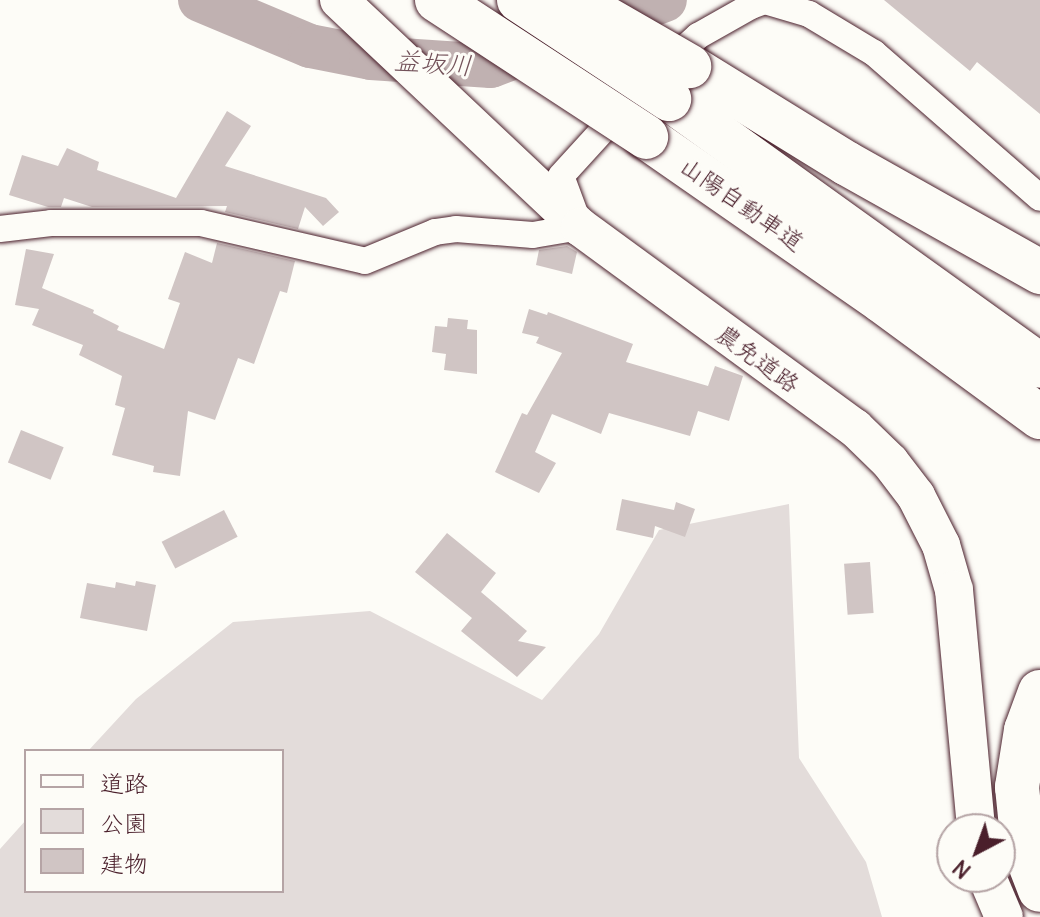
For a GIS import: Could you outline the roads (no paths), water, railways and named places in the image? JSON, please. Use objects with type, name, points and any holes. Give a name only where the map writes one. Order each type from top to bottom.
[{"type":"highway","name":"山陽自動車道","points":[[437,0],[646,137],[882,301],[1040,417]]},
{"type":"highway","name":"山陽自動車道","points":[[519,0],[679,83],[1040,366]]},
{"type":"highway","points":[[574,0],[679,83],[846,163],[1040,272]]},
{"type":"highway","points":[[1040,692],[1026,730],[1017,787],[1023,846],[1040,890]]},
{"type":"street","name":"農免道路","points":[[339,0],[580,227],[855,428],[890,462],[916,496],[941,545],[954,590],[975,813]]},
{"type":"street","points":[[0,229],[51,223],[201,223],[365,261],[435,232],[456,229],[533,235],[580,227],[561,176],[641,89],[698,36],[765,1],[809,14],[874,53],[1040,198]]},
{"type":"street","points":[[994,893],[1004,917]]},
{"type":"waterway","name":"益坂川","points":[[200,0],[310,46],[371,58],[491,66],[665,0]]}]
